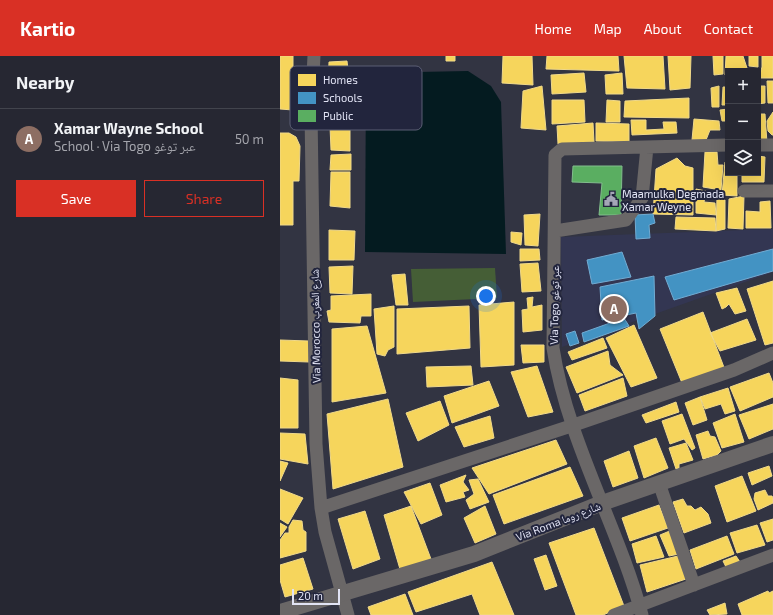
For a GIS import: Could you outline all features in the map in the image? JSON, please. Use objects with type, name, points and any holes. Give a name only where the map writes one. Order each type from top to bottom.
[{"type":"street","name":"Via Morocco شارع المغرب","points":[[314,56],[314,66]]},
{"type":"street","name":"Via Morocco شارع المغرب","points":[[312,130],[316,444],[321,508],[325,532],[348,615]]},
{"type":"street","name":"Via Togo عبر توغو","points":[[641,611],[574,425],[557,372],[553,348],[555,155],[562,149],[725,145]]},
{"type":"street","points":[[761,145],[773,145]]},
{"type":"street","points":[[555,231],[626,220],[642,198],[647,147]]},
{"type":"street","points":[[744,190],[773,191]]},
{"type":"street","points":[[321,508],[574,425],[734,370],[773,353]]},
{"type":"street","name":"Via Roma شارع روما","points":[[280,612],[474,554],[602,503],[773,444]]},
{"type":"street","points":[[659,483],[694,585]]},
{"type":"street","points":[[614,615],[641,611],[694,585],[773,555]]},
{"type":"shaded area","points":[[468,71],[491,86],[501,102],[506,254],[365,252],[366,130],[422,130],[422,72]]},
{"type":"shaded area","points":[[773,229],[773,272],[562,347],[561,237]]},
{"type":"green space","points":[[495,268],[497,298],[413,302],[411,269]]},
{"type":"building: Homes","points":[[280,56],[293,56],[293,66],[290,66],[290,110],[280,109]]},
{"type":"building: Homes","points":[[446,56],[455,56],[455,61],[446,61]]},
{"type":"building: Homes","points":[[503,56],[532,56],[533,85],[502,83]]},
{"type":"building: Homes","points":[[547,56],[618,56],[619,71],[546,69]]},
{"type":"building: Homes","points":[[624,56],[663,56],[665,89],[627,88]]},
{"type":"building: Homes","points":[[668,56],[691,56],[690,88],[670,90]]},
{"type":"building: Homes","points":[[713,56],[723,56],[723,74],[714,75]]},
{"type":"building: Homes","points":[[726,56],[743,56],[747,68],[725,68]]},
{"type":"building: Homes","points":[[749,56],[758,56],[758,67],[749,66]]},
{"type":"building: Homes","points":[[762,56],[773,56],[773,78],[761,78]]},
{"type":"building: Homes","points":[[347,61],[348,66],[329,66],[329,62]]},
{"type":"building: Homes","points":[[584,73],[586,92],[552,94],[551,75]]},
{"type":"building: Homes","points":[[622,73],[623,94],[606,94],[605,75]]},
{"type":"building: Homes","points":[[767,81],[773,81],[773,103],[768,103]]},
{"type":"building: Homes","points":[[542,86],[546,130],[521,128],[523,91]]},
{"type":"building: Homes","points":[[719,86],[719,107],[712,107],[711,88]]},
{"type":"building: Homes","points":[[761,86],[765,86],[765,103],[761,104]]},
{"type":"building: Homes","points":[[723,87],[725,87],[725,105],[722,105]]},
{"type":"building: Homes","points":[[689,98],[689,118],[624,117],[625,101]]},
{"type":"building: Homes","points":[[552,100],[584,100],[585,122],[552,124]]},
{"type":"building: Homes","points":[[607,100],[620,101],[620,122],[606,122]]},
{"type":"building: Homes","points":[[725,109],[725,121],[722,121],[720,110]]},
{"type":"building: Homes","points":[[773,112],[772,135],[768,131],[767,121]]},
{"type":"building: Homes","points":[[761,114],[765,114],[767,143],[761,142]]},
{"type":"building: Homes","points":[[694,119],[719,121],[720,130],[710,130],[706,140],[692,140]]},
{"type":"building: Homes","points":[[631,120],[646,120],[646,130],[664,129],[663,122],[676,122],[677,133],[632,135]]},
{"type":"building: Homes","points":[[593,123],[594,142],[558,144],[557,126]]},
{"type":"building: Homes","points":[[596,123],[629,124],[629,142],[596,141]]},
{"type":"building: Homes","points":[[330,130],[350,130],[350,151],[331,150]]},
{"type":"building: Homes","points":[[280,133],[289,133],[296,137],[300,146],[299,181],[293,181],[293,225],[280,225]]},
{"type":"building: Homes","points":[[705,152],[717,152],[718,165],[723,165],[721,190],[703,187]]},
{"type":"building: Homes","points":[[351,154],[351,170],[330,170],[331,155]]},
{"type":"building: Homes","points":[[761,156],[765,157],[764,182],[742,182],[742,176],[761,176]]},
{"type":"building: Homes","points":[[677,158],[685,166],[693,168],[693,215],[653,214],[656,169]]},
{"type":"building: Homes","points":[[725,162],[725,176],[737,176],[737,196],[722,195]]},
{"type":"building: Homes","points":[[331,172],[350,172],[350,208],[330,206]]},
{"type":"building: Homes","points":[[696,189],[706,191],[704,202],[715,203],[716,215],[696,213]]},
{"type":"building: Homes","points":[[744,196],[743,229],[728,228],[729,199]]},
{"type":"building: Homes","points":[[717,197],[725,200],[725,229],[716,231]]},
{"type":"building: Homes","points":[[770,201],[771,228],[746,228],[746,211],[760,212],[760,202]]},
{"type":"building: Homes","points":[[540,214],[538,246],[525,245],[524,215]]},
{"type":"building: Homes","points":[[676,217],[715,218],[716,231],[675,229]]},
{"type":"building: Homes","points":[[329,230],[355,231],[354,260],[329,260]]},
{"type":"building: Homes","points":[[511,232],[522,233],[521,245],[511,242]]},
{"type":"building: Homes","points":[[520,249],[539,249],[540,260],[520,261]]},
{"type":"building: Homes","points":[[538,263],[541,291],[522,292],[520,264]]},
{"type":"building: Homes","points":[[353,266],[352,294],[330,293],[329,267]]},
{"type":"building: Homes","points":[[405,274],[408,305],[396,305],[392,275]]},
{"type":"building: Homes","points":[[773,281],[773,343],[765,345],[747,289]]},
{"type":"building: Homes","points":[[737,288],[746,311],[735,314],[729,304],[722,309],[716,293]]},
{"type":"building: Homes","points":[[371,294],[371,316],[361,316],[360,323],[329,322],[327,311],[331,310],[331,296]]},
{"type":"building: Homes","points":[[533,297],[532,307],[542,305],[542,330],[523,332],[522,310],[528,309],[527,298]]},
{"type":"building: Homes","points":[[514,302],[514,365],[481,367],[479,305]]},
{"type":"building: Homes","points":[[394,306],[394,347],[388,350],[385,356],[377,354],[374,309]]},
{"type":"building: Homes","points":[[469,306],[470,348],[397,354],[397,309]]},
{"type":"building: Homes","points":[[703,312],[725,370],[682,383],[660,329]]},
{"type":"building: Homes","points":[[747,319],[756,340],[720,351],[710,333]]},
{"type":"building: Homes","points":[[634,325],[657,378],[631,387],[606,338]]},
{"type":"building: Homes","points":[[367,326],[386,393],[332,402],[332,329]]},
{"type":"building: Homes","points":[[603,338],[607,348],[572,360],[568,352]]},
{"type":"building: Homes","points":[[280,340],[309,341],[309,362],[280,361]]},
{"type":"building: Homes","points":[[521,345],[544,345],[544,362],[523,363]]},
{"type":"building: Homes","points":[[608,351],[610,365],[623,375],[577,393],[566,367]]},
{"type":"building: Homes","points":[[471,366],[473,385],[427,387],[426,367]]},
{"type":"building: Homes","points":[[537,366],[553,412],[528,417],[511,372]]},
{"type":"building: Homes","points":[[769,373],[773,383],[773,397],[740,411],[730,387]]},
{"type":"building: Homes","points":[[280,378],[298,380],[298,428],[280,428]]},
{"type":"building: Homes","points":[[623,378],[627,396],[585,411],[579,395]]},
{"type":"building: Homes","points":[[489,381],[499,406],[452,423],[444,396]]},
{"type":"building: Homes","points":[[728,388],[735,411],[725,414],[721,404],[705,409],[700,397]]},
{"type":"building: Homes","points":[[700,397],[707,420],[693,425],[685,403]]},
{"type":"building: Homes","points":[[388,399],[403,467],[333,489],[327,414]]},
{"type":"building: Homes","points":[[440,401],[449,425],[418,441],[406,413]]},
{"type":"building: Homes","points":[[676,402],[679,412],[646,423],[642,415]]},
{"type":"building: Homes","points":[[773,404],[773,429],[749,439],[739,415]]},
{"type":"building: Homes","points":[[682,414],[695,448],[692,450],[684,439],[670,444],[662,421]]},
{"type":"building: Homes","points":[[735,414],[744,442],[722,448],[713,423]]},
{"type":"building: Homes","points":[[490,416],[494,438],[464,447],[455,427]]},
{"type":"building: Homes","points":[[708,431],[710,436],[715,437],[721,451],[717,455],[703,459],[696,435]]},
{"type":"building: Homes","points":[[280,433],[305,434],[308,464],[280,459]]},
{"type":"building: Homes","points":[[656,438],[668,468],[644,478],[634,446]]},
{"type":"building: Homes","points":[[556,440],[567,464],[489,494],[472,468]]},
{"type":"building: Homes","points":[[686,443],[693,460],[679,464],[679,468],[676,469],[669,448]]},
{"type":"building: Homes","points":[[629,451],[638,478],[613,487],[604,461]]},
{"type":"building: Homes","points":[[280,461],[288,463],[280,481]]},
{"type":"building: Homes","points":[[769,466],[772,476],[752,485],[748,473]]},
{"type":"building: Homes","points":[[570,467],[583,496],[504,524],[493,495]]},
{"type":"building: Homes","points":[[466,475],[463,482],[469,490],[463,492],[465,497],[446,502],[440,485]]},
{"type":"building: Homes","points":[[742,476],[756,511],[727,522],[715,486]]},
{"type":"building: Homes","points":[[478,479],[489,502],[470,509],[466,500],[474,494],[469,480]]},
{"type":"building: Homes","points":[[430,483],[442,515],[421,524],[404,492]]},
{"type":"building: Homes","points":[[280,489],[303,498],[288,524],[280,519]]},
{"type":"building: Homes","points":[[765,490],[768,496],[772,496],[773,503],[758,510],[754,499],[755,493]]},
{"type":"building: Homes","points":[[683,499],[687,506],[691,506],[695,510],[701,507],[708,514],[711,523],[684,533],[673,502]]},
{"type":"building: Homes","points":[[659,505],[668,528],[630,541],[622,518]]},
{"type":"building: Homes","points":[[411,506],[434,567],[402,576],[384,515]]},
{"type":"building: Homes","points":[[485,506],[496,534],[475,543],[464,518]]},
{"type":"building: Homes","points":[[365,511],[380,559],[353,569],[338,519]]},
{"type":"building: Homes","points":[[773,519],[773,540],[767,542],[760,523]]},
{"type":"building: Homes","points":[[293,520],[302,521],[303,530],[306,532],[306,551],[280,558],[280,540],[285,533],[289,533],[289,527]]},
{"type":"building: Homes","points":[[280,523],[287,527],[280,537]]},
{"type":"building: Homes","points":[[757,525],[765,545],[737,553],[730,533]]},
{"type":"building: Homes","points":[[594,528],[624,606],[603,615],[576,615],[549,543]]},
{"type":"building: Homes","points":[[672,530],[679,554],[669,556],[660,535]]},
{"type":"building: Homes","points":[[656,536],[664,557],[637,563],[632,544]]},
{"type":"building: Homes","points":[[727,536],[734,554],[696,569],[690,550]]},
{"type":"building: Homes","points":[[546,555],[557,586],[545,590],[534,559]]},
{"type":"building: Homes","points":[[678,556],[686,579],[647,592],[640,565]]},
{"type":"building: Homes","points":[[736,556],[740,562],[726,567],[723,561]]},
{"type":"building: Homes","points":[[303,558],[313,589],[285,597],[280,580],[280,565]]},
{"type":"building: Homes","points":[[492,562],[514,615],[480,615],[472,594],[416,612],[408,592]]},
{"type":"building: Homes","points":[[768,591],[769,593],[773,591],[773,615],[742,615],[738,604]]},
{"type":"building: Homes","points":[[405,594],[413,615],[371,615],[368,607]]},
{"type":"building: Homes","points":[[725,603],[727,614],[710,615],[707,610]]},
{"type":"building: Schools","points":[[653,214],[655,223],[649,225],[650,238],[636,239],[635,215]]},
{"type":"building: Schools","points":[[773,249],[773,271],[674,300],[665,277]]},
{"type":"building: Schools","points":[[622,252],[631,277],[592,284],[587,260]]},
{"type":"building: Schools","points":[[654,276],[655,316],[639,329],[636,313],[602,320],[600,287]]},
{"type":"building: Schools","points":[[624,318],[629,326],[584,342],[582,333]]},
{"type":"building: Schools","points":[[575,331],[579,343],[570,346],[566,334]]},
{"type":"building: Public","name":"Maamulka Degmada Xamar Weyne","points":[[573,166],[622,166],[621,215],[599,215],[602,183],[572,182]]},
{"type":"place","name":"Maamulka Degmada Xamar Weyne","points":[[611,199]]},
{"type":"place","name":"Xamar Wayne School","points":[[614,309]]}]
